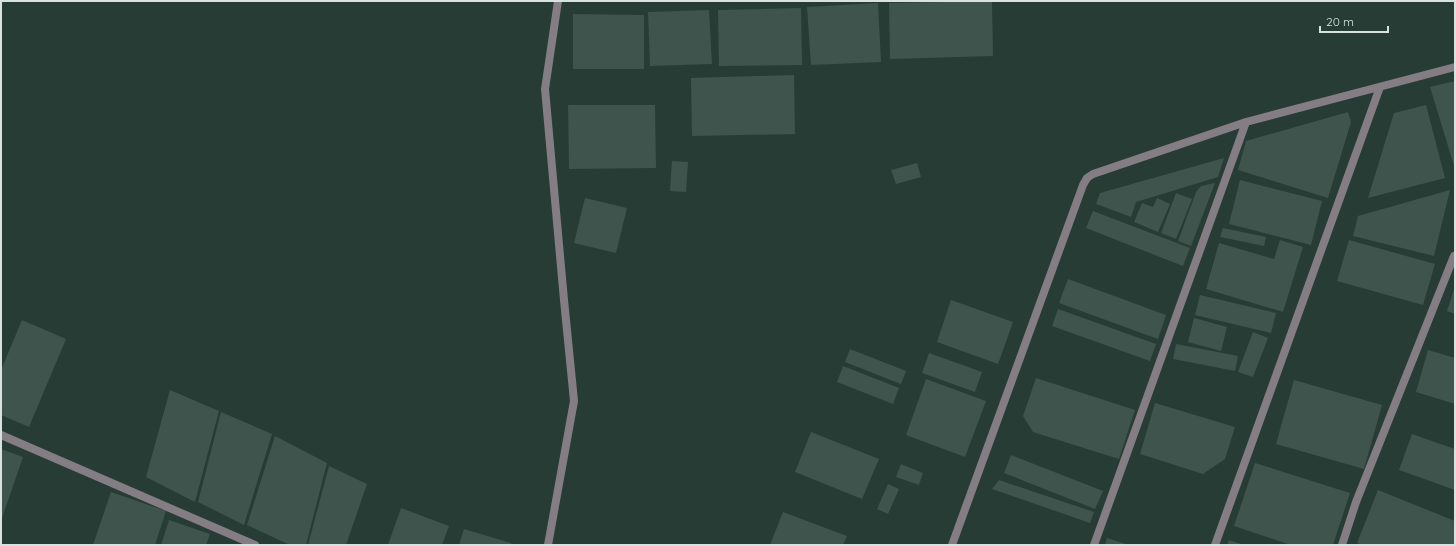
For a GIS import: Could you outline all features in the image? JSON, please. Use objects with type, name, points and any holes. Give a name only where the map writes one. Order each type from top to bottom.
[{"type":"street","points":[[548,545],[574,402],[545,89],[558,1]]},
{"type":"street","points":[[952,545],[1083,185],[1087,178],[1093,174],[1246,122],[1455,67]]},
{"type":"street","points":[[1215,545],[1380,87]]},
{"type":"street","points":[[1094,545],[1246,122]]},
{"type":"street","points":[[1342,545],[1356,502],[1454,256]]},
{"type":"street","points":[[1,435],[255,545]]},
{"type":"building","points":[[992,1],[993,56],[890,59],[889,3]]},
{"type":"building","points":[[878,3],[881,62],[811,65],[807,7]]},
{"type":"building","points":[[801,8],[802,65],[719,66],[718,10]]},
{"type":"building","points":[[709,10],[712,64],[650,66],[648,12]]},
{"type":"building","points":[[573,14],[644,15],[644,69],[573,69]]},
{"type":"building","points":[[794,75],[795,134],[692,136],[691,78]]},
{"type":"building","points":[[1455,81],[1455,169],[1430,87]]},
{"type":"building","points":[[568,105],[655,105],[656,168],[569,169]]},
{"type":"building","points":[[1426,105],[1445,178],[1368,198],[1394,113]]},
{"type":"building","points":[[1348,112],[1351,122],[1328,198],[1238,170],[1246,141]]},
{"type":"building","points":[[1224,158],[1218,177],[1136,202],[1131,217],[1096,204],[1100,193]]},
{"type":"building","points":[[672,161],[688,162],[686,192],[670,191]]},
{"type":"building","points":[[917,163],[921,177],[896,184],[891,170]]},
{"type":"building","points":[[1240,180],[1322,201],[1311,245],[1229,224]]},
{"type":"building","points":[[1215,183],[1191,246],[1178,241],[1196,192],[1201,186]]},
{"type":"building","points":[[1450,190],[1434,256],[1353,236],[1358,216]]},
{"type":"building","points":[[1176,193],[1192,199],[1176,239],[1161,233]]},
{"type":"building","points":[[585,198],[627,208],[616,253],[574,243]]},
{"type":"building","points":[[1157,198],[1170,204],[1158,232],[1134,222],[1142,203],[1153,207]]},
{"type":"building","points":[[1093,211],[1190,248],[1183,266],[1086,228]]},
{"type":"building","points":[[1223,228],[1266,237],[1264,246],[1220,237]]},
{"type":"building","points":[[1280,240],[1303,247],[1283,312],[1206,289],[1219,243],[1274,259]]},
{"type":"building","points":[[1349,240],[1435,264],[1423,305],[1337,281]]},
{"type":"building","points":[[1068,279],[1166,315],[1158,339],[1059,303]]},
{"type":"building","points":[[1455,286],[1455,314],[1447,311]]},
{"type":"building","points":[[1200,295],[1276,313],[1271,333],[1195,315]]},
{"type":"building","points":[[951,300],[1013,322],[998,364],[937,342]]},
{"type":"building","points":[[1058,309],[1156,344],[1150,361],[1052,326]]},
{"type":"building","points":[[1194,318],[1227,327],[1221,351],[1188,342]]},
{"type":"building","points":[[22,320],[66,339],[29,427],[1,415],[1,370]]},
{"type":"building","points":[[1253,332],[1268,338],[1253,377],[1238,372]]},
{"type":"building","points":[[1176,344],[1238,356],[1235,371],[1173,359]]},
{"type":"building","points":[[850,349],[906,371],[901,384],[845,362]]},
{"type":"building","points":[[1428,350],[1455,358],[1455,404],[1416,392]]},
{"type":"building","points":[[929,353],[982,372],[975,392],[922,373]]},
{"type":"building","points":[[843,366],[899,388],[893,404],[837,382]]},
{"type":"building","points":[[1036,378],[1135,410],[1119,459],[1033,432],[1023,416]]},
{"type":"building","points":[[926,379],[986,401],[965,457],[906,435]]},
{"type":"building","points":[[1294,380],[1382,405],[1364,469],[1276,444]]},
{"type":"building","points":[[170,390],[219,411],[195,502],[146,477]]},
{"type":"building","points":[[1155,403],[1235,427],[1225,459],[1203,474],[1140,454]]},
{"type":"building","points":[[221,412],[272,434],[244,525],[198,502]]},
{"type":"building","points":[[811,432],[879,459],[862,499],[795,472]]},
{"type":"building","points":[[1412,434],[1455,449],[1455,490],[1399,470]]},
{"type":"building","points":[[275,436],[327,463],[306,545],[290,545],[247,525]]},
{"type":"building","points":[[1,449],[23,457],[1,521]]},
{"type":"building","points":[[1011,455],[1103,491],[1095,509],[1004,473]]},
{"type":"building","points":[[1255,463],[1350,493],[1333,545],[1291,545],[1234,526]]},
{"type":"building","points":[[901,464],[923,473],[919,485],[896,477]]},
{"type":"building","points":[[329,466],[367,484],[346,545],[308,545]]},
{"type":"building","points":[[999,480],[1094,512],[1090,523],[992,489]]},
{"type":"building","points":[[888,484],[899,489],[888,514],[877,509]]},
{"type":"building","points":[[1378,490],[1455,521],[1455,545],[1362,545],[1357,543]]},
{"type":"building","points":[[111,492],[166,511],[155,545],[93,545]]},
{"type":"building","points":[[401,508],[449,526],[442,545],[388,545]]},
{"type":"building","points":[[783,512],[847,536],[843,545],[770,545]]},
{"type":"building","points":[[169,520],[210,534],[206,545],[161,545]]},
{"type":"building","points":[[464,529],[511,543],[511,545],[459,545]]},
{"type":"building","points":[[1107,538],[1129,545],[1105,545]]},
{"type":"building","points":[[1229,540],[1244,545],[1227,545]]}]
